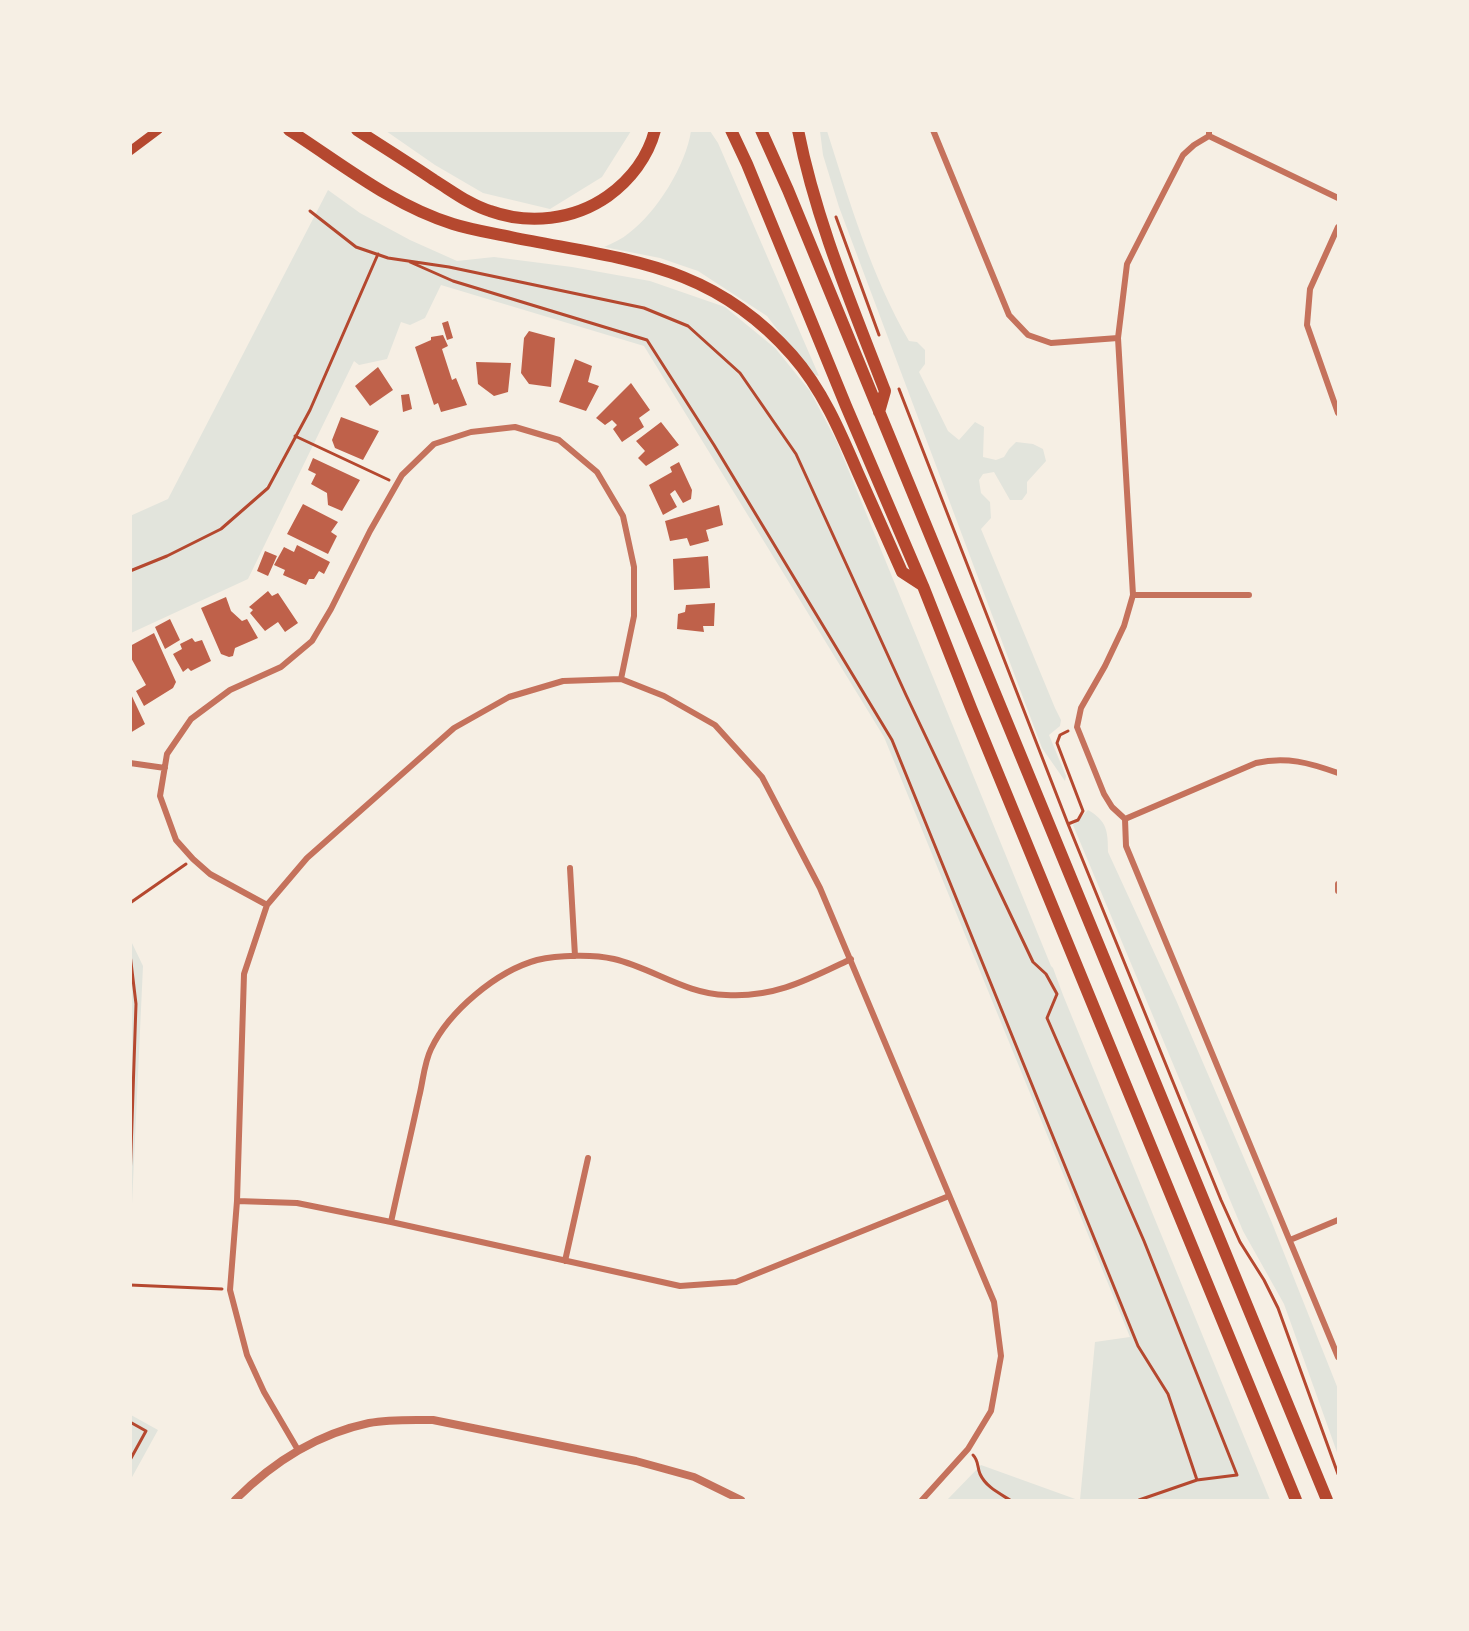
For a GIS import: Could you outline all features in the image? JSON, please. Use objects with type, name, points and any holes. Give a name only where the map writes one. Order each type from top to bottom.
[{"type":"highway","points":[[289,130],[384,193],[434,217],[455,225],[607,255],[663,269],[706,286],[742,309],[778,340],[808,376],[844,440],[902,572],[923,586]]},
{"type":"highway","points":[[357,130],[487,211],[534,219],[582,210],[614,192],[637,168],[647,152],[655,130]]},
{"type":"highway","points":[[731,130],[752,174],[923,586],[1296,1500]]},
{"type":"highway","points":[[761,130],[788,190],[1327,1500]]},
{"type":"highway","points":[[798,130],[818,211],[885,391],[879,412]]},
{"type":"main road","points":[[130,151],[158,130]]},
{"type":"street","points":[[933,130],[1009,315],[1028,335],[1052,343],[1118,338]]},
{"type":"street","points":[[1338,198],[1209,133],[1183,154],[1127,264],[1118,338],[1133,595],[1124,626],[1105,666],[1080,708],[1077,727],[1108,802],[1125,819],[1126,846],[1338,1357]]},
{"type":"street","points":[[1338,227],[1310,289],[1307,325],[1338,412]]},
{"type":"street","points":[[267,905],[210,874],[176,840],[160,796],[167,754],[191,719],[230,690],[281,667],[312,641],[397,483],[402,475],[434,444],[471,432],[515,427],[559,440],[597,472],[622,516],[634,567],[634,616],[621,680]]},
{"type":"street","points":[[1133,595],[1249,595]]},
{"type":"street","points":[[298,1450],[264,1392],[247,1355],[230,1290],[237,1201],[244,974],[267,905],[307,858],[454,728],[509,697],[541,687],[563,681],[621,680],[664,696],[715,725],[762,777],[820,888],[851,958],[994,1302],[1001,1356],[991,1411],[968,1449],[922,1500]]},
{"type":"street","points":[[1125,819],[1256,763],[1272,759],[1306,762],[1338,773]]},
{"type":"street","points":[[130,763],[165,768]]},
{"type":"street","points":[[570,868],[574,956]]},
{"type":"street","points":[[1338,884],[1338,891]]},
{"type":"street","points":[[391,1222],[431,1049],[459,1008],[496,979],[537,960],[574,956],[612,958],[649,970],[687,988],[724,995],[757,994],[794,986],[851,958]]},
{"type":"street","points":[[565,1261],[588,1158]]},
{"type":"street","points":[[237,1201],[297,1203],[680,1286],[736,1282],[949,1196]]},
{"type":"street","points":[[1290,1240],[1338,1220]]},
{"type":"street","points":[[235,1500],[268,1470],[298,1450],[330,1436],[369,1423],[433,1419],[636,1461],[694,1477],[741,1500]]},
{"type":"path","points":[[310,211],[356,247],[378,254],[644,308],[688,326],[740,373],[796,454],[1033,962],[1047,974],[1057,994],[1047,1018],[1144,1241],[1237,1475],[1197,1480],[1139,1500]]},
{"type":"path","points":[[836,216],[880,336]]},
{"type":"path","points":[[130,571],[167,556],[221,529],[268,488],[310,410],[378,254]]},
{"type":"path","points":[[405,260],[453,281],[647,340],[714,445],[892,740],[1138,1346],[1167,1394],[1197,1480]]},
{"type":"path","points":[[896,379],[1068,824],[1221,1200],[1240,1242],[1264,1280],[1278,1308],[1338,1474]]},
{"type":"path","points":[[296,436],[397,483]]},
{"type":"path","points":[[1068,824],[1078,820],[1083,811],[1057,743],[1060,735],[1077,727]]},
{"type":"path","points":[[130,903],[193,859]]},
{"type":"path","points":[[130,954],[136,1004],[130,1181]]},
{"type":"path","points":[[130,1285],[230,1290]]},
{"type":"path","points":[[130,1422],[147,1431],[130,1460]]},
{"type":"path","points":[[968,1449],[978,1460],[980,1474],[991,1489],[1010,1500]]},
{"type":"shaded area","points":[[386,131],[631,131],[602,177],[550,209],[483,193],[435,165]]},
{"type":"shaded area","points":[[691,131],[710,131],[718,143],[819,376],[811,374],[767,316],[698,271],[660,258],[604,247],[629,233],[660,200],[677,173]]},
{"type":"shaded area","points":[[820,131],[827,131],[862,238],[883,290],[909,341],[917,342],[925,350],[925,364],[919,372],[948,431],[959,440],[975,422],[984,427],[983,457],[996,460],[1004,457],[1016,442],[1033,444],[1043,449],[1046,461],[1027,482],[1027,493],[1022,500],[1010,500],[994,472],[983,474],[979,480],[981,493],[990,502],[991,518],[981,529],[1061,720],[1060,726],[1049,735],[1066,776],[1065,781],[1042,748],[839,207],[823,155]]},
{"type":"shaded area","points":[[328,190],[360,213],[410,240],[457,261],[494,257],[572,267],[650,281],[725,307],[775,348],[810,391],[837,442],[1270,1500],[1080,1500],[1095,1342],[1130,1337],[884,737],[644,346],[441,285],[425,318],[410,325],[401,322],[387,359],[359,365],[354,361],[248,579],[131,633],[130,516],[168,499]]},
{"type":"shaded area","points":[[1088,810],[1099,818],[1105,827],[1108,852],[1176,1000],[1272,1223],[1338,1389],[1338,1455],[1284,1304],[1243,1231],[1073,825]]},
{"type":"shaded area","points":[[131,941],[143,966],[131,1225]]},
{"type":"shaded area","points":[[131,1415],[158,1430],[131,1479]]},
{"type":"shaded area","points":[[981,1465],[1078,1500],[947,1500]]},
{"type":"building","points":[[448,321],[453,338],[447,340],[442,323]]},
{"type":"building","points":[[529,331],[555,338],[551,387],[529,384],[521,373],[524,338]]},
{"type":"building","points":[[443,335],[448,346],[442,349],[452,380],[456,378],[467,405],[441,412],[438,403],[434,405],[415,347],[431,340],[431,337]]},
{"type":"building","points":[[575,359],[592,366],[588,382],[599,386],[586,411],[559,402]]},
{"type":"building","points":[[476,362],[511,363],[508,392],[494,396],[478,384]]},
{"type":"building","points":[[378,367],[393,390],[370,406],[355,386]]},
{"type":"building","points":[[631,383],[650,410],[639,418],[644,427],[622,442],[613,429],[617,425],[612,420],[605,425],[596,418]]},
{"type":"building","points":[[409,394],[412,409],[403,412],[401,395]]},
{"type":"building","points":[[341,417],[379,431],[363,460],[335,448],[332,440]]},
{"type":"building","points":[[661,422],[679,445],[646,466],[638,458],[645,451],[636,441]]},
{"type":"building","points":[[313,458],[360,480],[342,511],[328,505],[327,493],[311,484],[316,474],[308,470]]},
{"type":"building","points":[[679,462],[692,490],[691,499],[683,503],[675,490],[670,494],[677,507],[663,515],[649,485],[672,472],[670,467]]},
{"type":"building","points":[[303,504],[338,522],[331,532],[337,536],[328,554],[287,534]]},
{"type":"building","points":[[719,505],[723,525],[706,530],[709,541],[690,546],[687,538],[670,541],[665,521]]},
{"type":"building","points":[[297,545],[330,562],[324,574],[319,571],[314,579],[309,579],[306,585],[283,575],[285,570],[274,565],[284,547],[294,552]]},
{"type":"building","points":[[265,551],[277,556],[268,576],[257,571]]},
{"type":"building","points":[[708,556],[710,588],[674,590],[673,559]]},
{"type":"building","points":[[268,591],[272,596],[278,593],[298,623],[285,632],[278,622],[265,631],[250,613],[253,610],[249,607]]},
{"type":"building","points":[[226,597],[231,611],[242,621],[247,619],[258,638],[235,648],[233,656],[229,657],[221,654],[201,608]]},
{"type":"building","points":[[715,603],[714,626],[703,626],[704,632],[677,629],[678,614],[685,612],[686,605]]},
{"type":"building","points":[[170,619],[180,640],[165,649],[155,627]]},
{"type":"building","points":[[154,633],[176,682],[173,688],[144,706],[136,691],[146,685],[130,656],[130,646]]},
{"type":"building","points":[[192,638],[195,642],[202,640],[211,661],[191,671],[188,668],[183,672],[173,654],[182,649],[180,644]]},
{"type":"building","points":[[130,692],[145,724],[130,733]]}]
